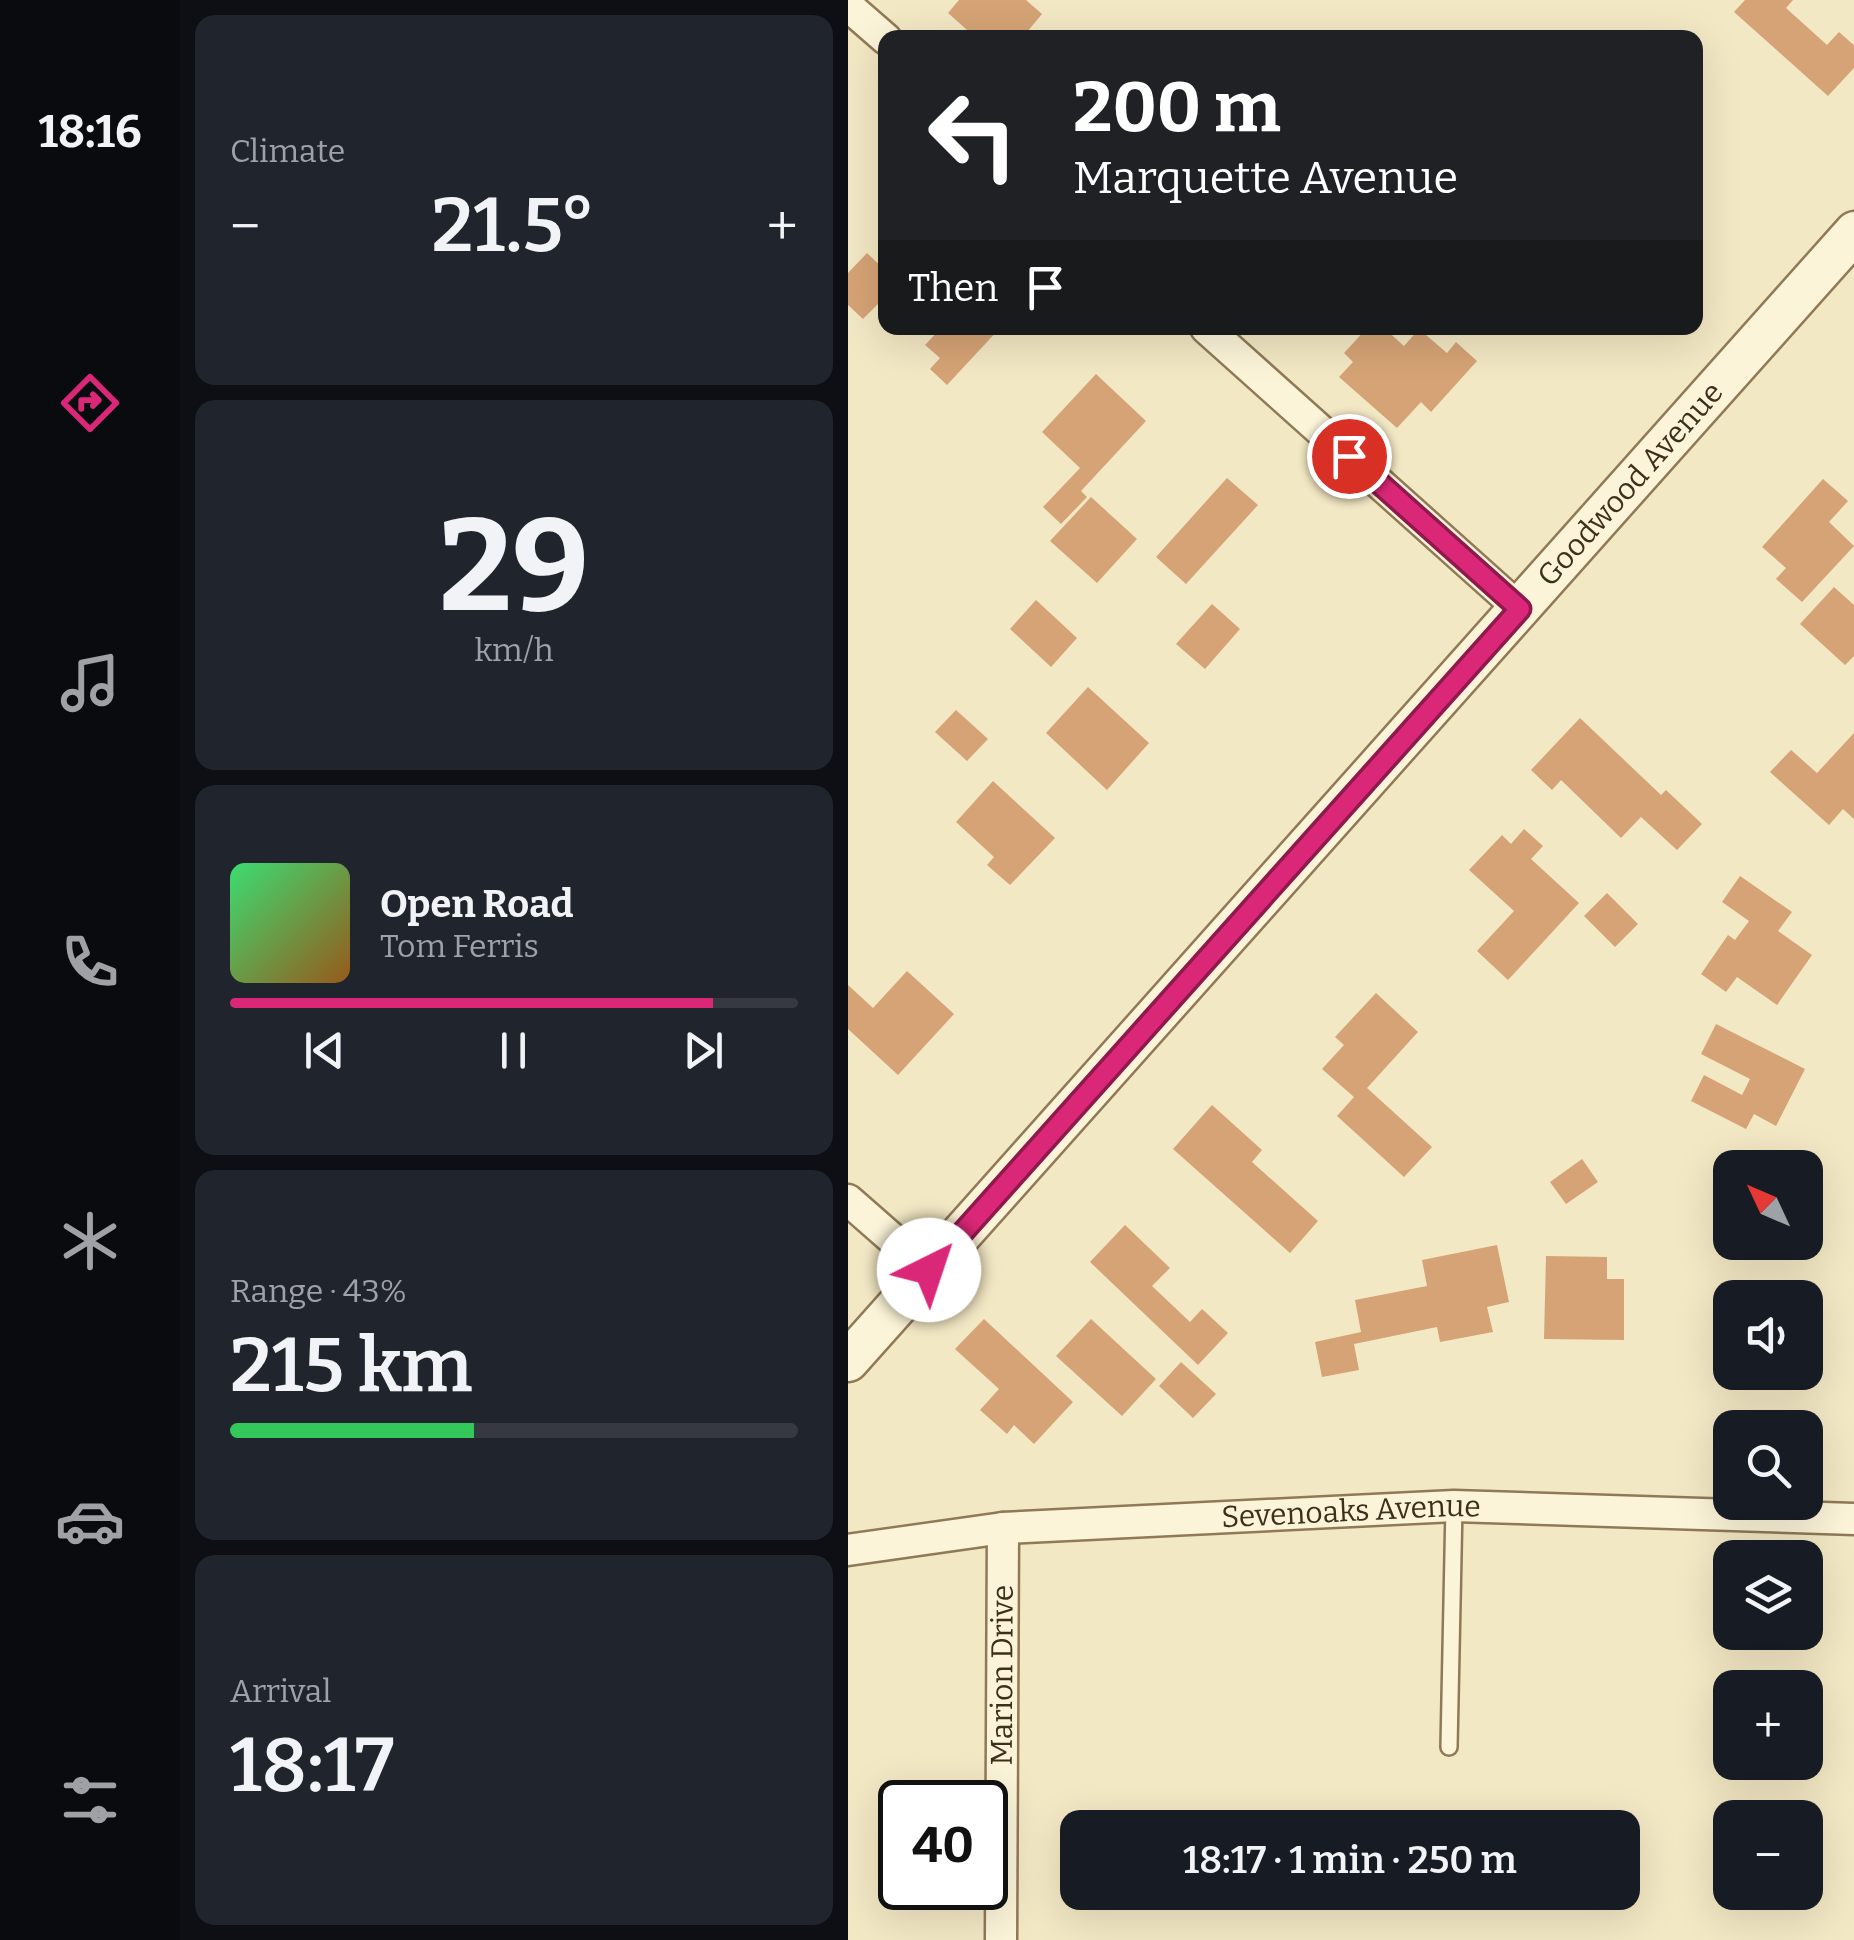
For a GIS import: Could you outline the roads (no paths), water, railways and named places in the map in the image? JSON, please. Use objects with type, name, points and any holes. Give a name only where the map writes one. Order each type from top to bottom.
[{"type":"street","points":[[848,6],[878,32]]},
{"type":"street","name":"Goodwood Avenue","points":[[848,1362],[1854,232]]},
{"type":"street","points":[[1214,335],[1520,609]]},
{"type":"street","points":[[848,1200],[929,1270]]},
{"type":"street","name":"Sevenoaks Avenue","points":[[848,1550],[1003,1528],[1454,1506],[1854,1519]]},
{"type":"street","name":"Marion Drive","points":[[1001,1940],[1003,1528]]},
{"type":"lane","points":[[1449,1747],[1454,1506]]}]
